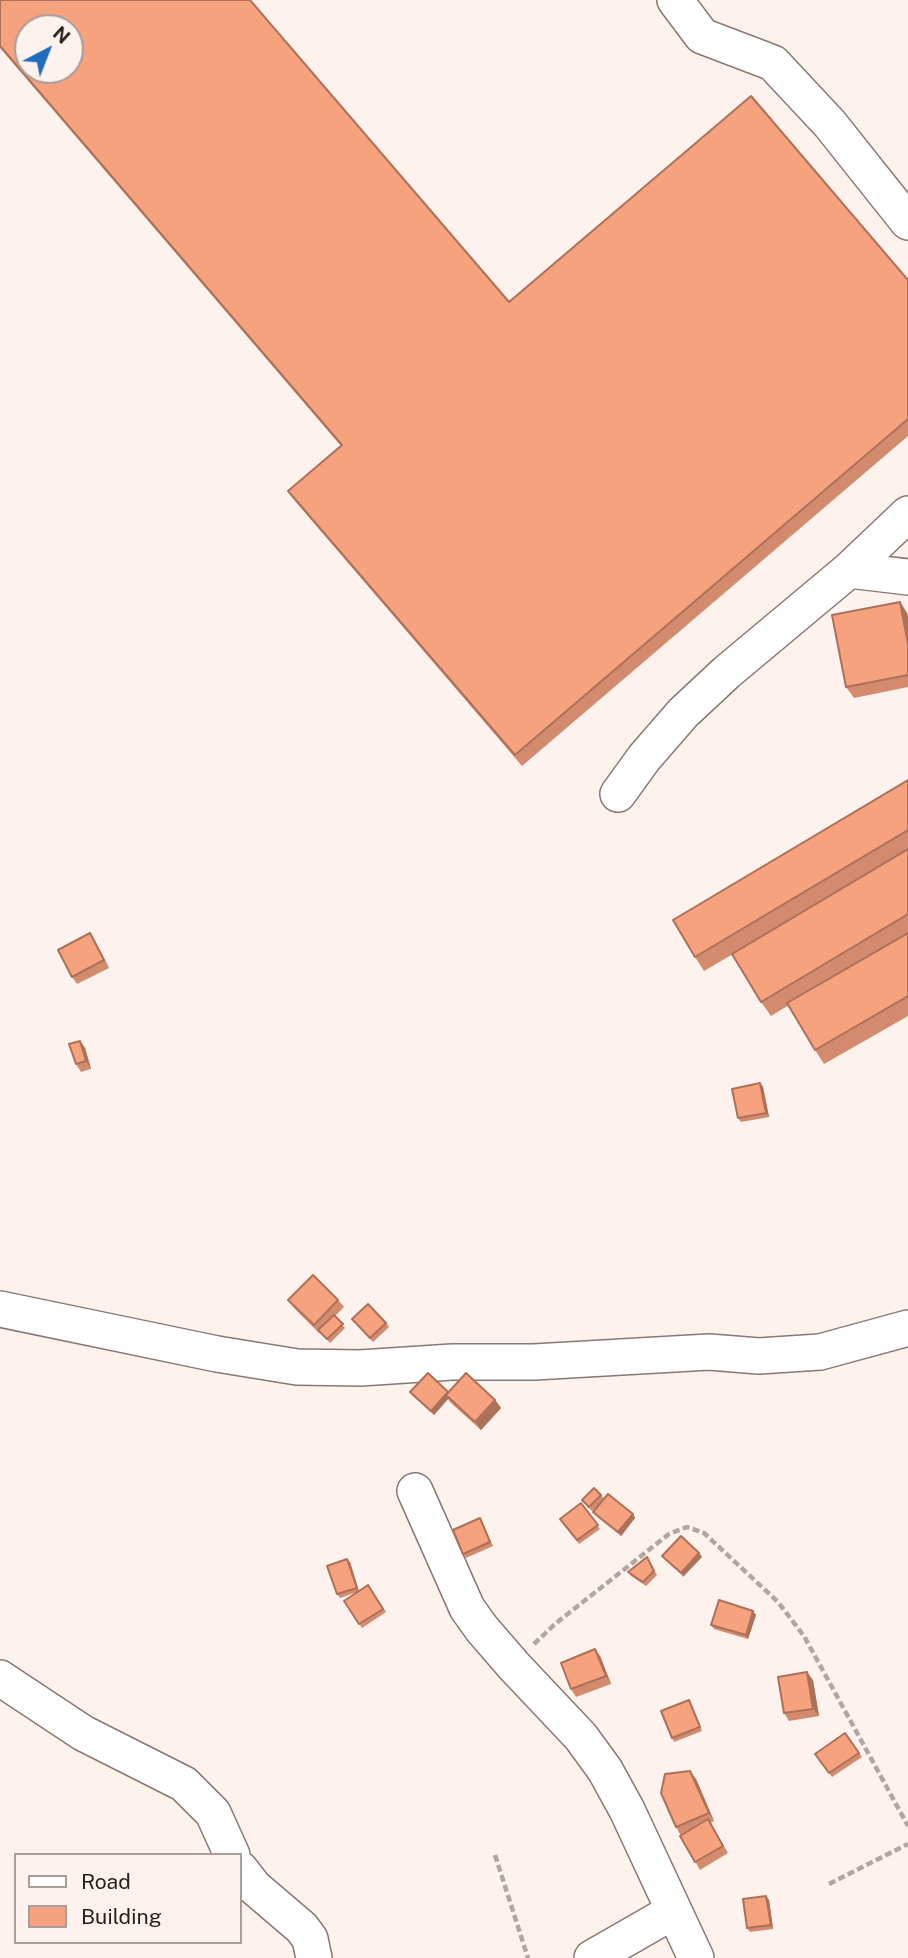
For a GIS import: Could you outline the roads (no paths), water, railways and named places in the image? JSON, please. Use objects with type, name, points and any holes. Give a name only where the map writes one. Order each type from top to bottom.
[{"type":"street","points":[[675,0],[702,36],[773,63],[830,124],[908,222]]},
{"type":"street","points":[[618,794],[644,758],[683,713],[727,672],[849,570],[908,514]]},
{"type":"street","points":[[849,570],[908,577]]},
{"type":"street","points":[[0,1309],[216,1354],[297,1367],[360,1368],[452,1362],[625,1358],[709,1352],[759,1356],[820,1352],[908,1328]]},
{"type":"street","points":[[415,1491],[467,1608],[514,1666],[564,1717],[605,1770],[696,1958]]},
{"type":"street","points":[[0,1678],[59,1719],[184,1784],[214,1813],[231,1853]]},
{"type":"street","points":[[242,1871],[254,1887],[302,1927],[310,1939],[314,1958]]},
{"type":"street","points":[[593,1958],[674,1911]]}]
